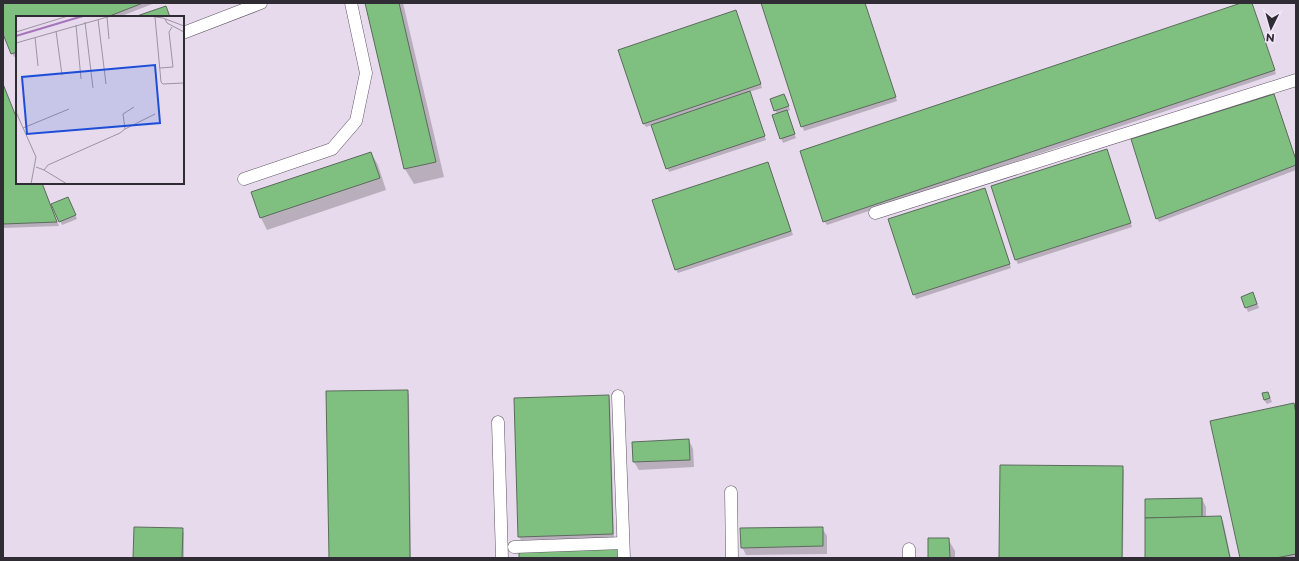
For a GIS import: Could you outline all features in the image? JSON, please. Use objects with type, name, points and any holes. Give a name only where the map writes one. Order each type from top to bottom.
[{"type":"lane","points":[[184,33],[261,3]]},
{"type":"lane","points":[[244,179],[332,149],[356,121],[366,73],[351,3]]},
{"type":"lane","points":[[876,213],[1296,80]]},
{"type":"lane","points":[[618,396],[624,558]]},
{"type":"lane","points":[[498,422],[502,558]]},
{"type":"lane","points":[[731,492],[732,558]]},
{"type":"lane","points":[[514,547],[623,543]]},
{"type":"building","points":[[3,3],[143,3],[110,16],[16,16],[16,52],[11,54],[3,34]]},
{"type":"building","points":[[365,3],[399,3],[436,162],[404,169]]},
{"type":"building","points":[[761,3],[865,3],[896,97],[801,127]]},
{"type":"building","points":[[1241,3],[1252,3],[1275,70],[823,222],[800,151]]},
{"type":"building","points":[[166,6],[170,16],[137,16]]},
{"type":"building","points":[[736,10],[761,84],[643,124],[618,50]]},
{"type":"building","points":[[3,84],[16,116],[16,184],[42,184],[57,222],[3,224]]},
{"type":"building","points":[[750,91],[765,136],[666,169],[651,125]]},
{"type":"building","points":[[784,94],[789,106],[774,111],[770,99]]},
{"type":"building","points":[[1274,94],[1296,160],[1296,165],[1156,219],[1131,139]]},
{"type":"building","points":[[787,110],[795,134],[780,139],[772,115]]},
{"type":"building","points":[[1107,149],[1131,223],[1015,260],[991,186]]},
{"type":"building","points":[[371,152],[380,178],[260,218],[251,192]]},
{"type":"building","points":[[768,162],[791,231],[675,270],[652,200]]},
{"type":"building","points":[[985,188],[1010,264],[913,295],[888,219]]},
{"type":"building","points":[[68,197],[76,215],[59,222],[51,204]]},
{"type":"building","points":[[1253,292],[1257,304],[1245,308],[1241,297]]},
{"type":"building","points":[[408,390],[410,558],[329,558],[326,391]]},
{"type":"building","points":[[1268,392],[1270,398],[1264,400],[1262,393]]},
{"type":"building","points":[[609,395],[613,534],[518,537],[514,398]]},
{"type":"building","points":[[1294,403],[1296,414],[1296,554],[1276,558],[1240,558],[1210,421]]},
{"type":"building","points":[[689,439],[690,460],[633,462],[632,442]]},
{"type":"building","points":[[1000,465],[1123,466],[1122,558],[999,558]]},
{"type":"building","points":[[1202,498],[1202,517],[1145,518],[1145,499]]},
{"type":"building","points":[[1221,516],[1230,558],[1145,558],[1145,518]]},
{"type":"building","points":[[134,527],[183,528],[182,558],[133,558]]},
{"type":"building","points":[[823,527],[823,546],[741,548],[740,528]]},
{"type":"building","points":[[928,538],[949,538],[950,558],[928,558]]},
{"type":"building","points":[[621,548],[621,558],[519,558],[519,551]]}]
